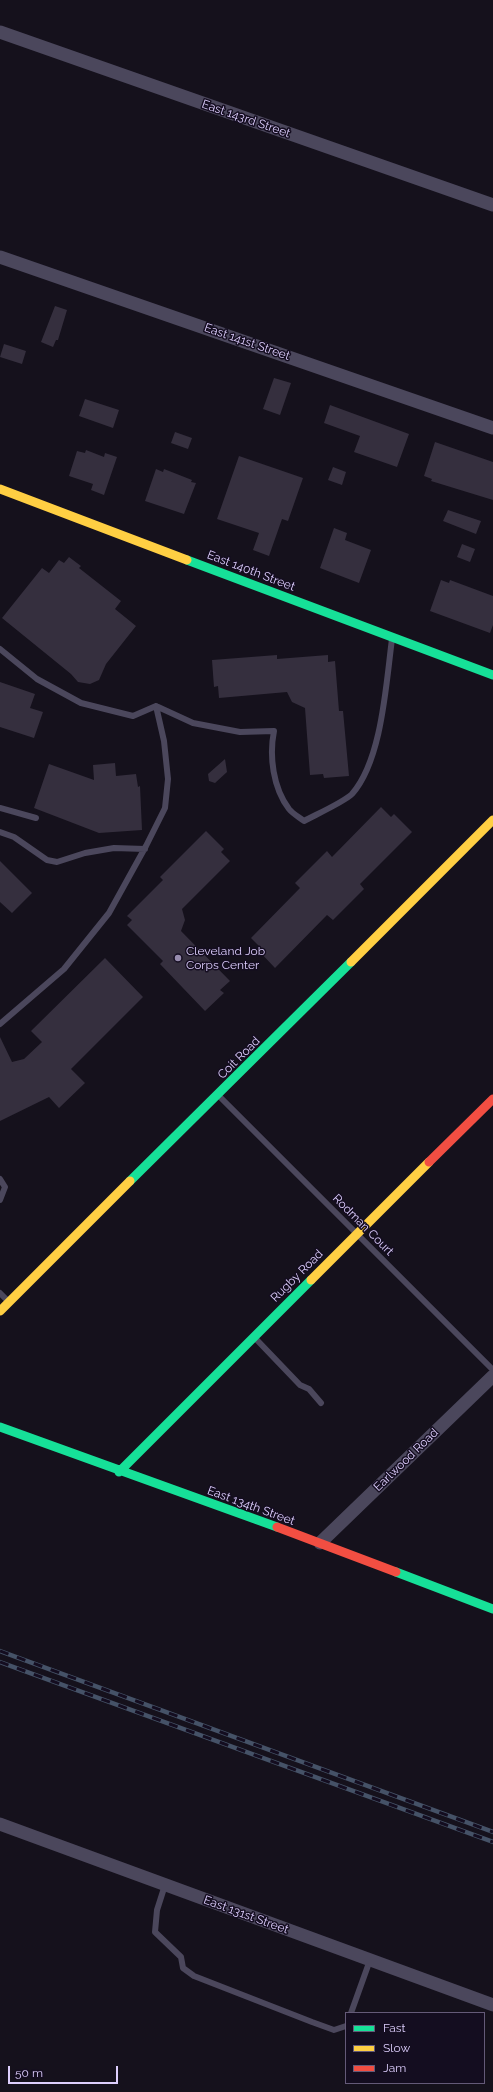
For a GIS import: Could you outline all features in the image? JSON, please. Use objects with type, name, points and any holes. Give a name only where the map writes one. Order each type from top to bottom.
[{"type":"street","name":"East 143rd Street","points":[[0,32],[493,205]]},
{"type":"street","name":"East 141st Street","points":[[0,257],[493,428]]},
{"type":"street","name":"East 140th Street","points":[[1,492],[493,675]]},
{"type":"street","name":"Coit Road","points":[[0,1311],[493,820]]},
{"type":"street","name":"Rugby Road","points":[[119,1472],[493,1099]]},
{"type":"street","name":"Earlwood Road","points":[[320,1543],[493,1376]]},
{"type":"street","name":"East 134th Street","points":[[0,1428],[320,1543],[493,1609]]},
{"type":"street","name":"East 131st Street","points":[[0,1824],[493,2005]]},
{"type":"lane","points":[[0,649],[37,680],[81,703],[134,716],[156,706],[193,723],[240,732],[274,731],[272,740],[275,783],[290,809],[304,821],[351,795],[366,773],[378,734],[393,637]]},
{"type":"lane","points":[[0,1024],[64,969],[109,913],[145,850],[165,808],[168,779],[164,741],[156,706]]},
{"type":"lane","points":[[0,808],[36,818]]},
{"type":"lane","points":[[0,832],[14,837],[47,860],[57,862],[85,853],[114,848],[145,850]]},
{"type":"lane","name":"Rodman Court","points":[[218,1095],[493,1370]]},
{"type":"lane","points":[[0,1179],[5,1187],[0,1200]]},
{"type":"lane","points":[[0,1293],[9,1302]]},
{"type":"lane","points":[[254,1337],[300,1385],[309,1389],[321,1402]]},
{"type":"lane","points":[[165,1885],[157,1910],[155,1932],[180,1957],[183,1968],[188,1972],[194,1976],[334,2030],[345,2026]]},
{"type":"lane","points":[[351,2012],[370,1960]]},
{"type":"building","points":[[55,306],[67,310],[58,340],[56,340],[53,347],[41,342]]},
{"type":"building","points":[[4,344],[26,351],[22,364],[0,357]]},
{"type":"building","points":[[274,378],[291,383],[280,415],[263,409]]},
{"type":"building","points":[[85,399],[119,410],[113,428],[79,416]]},
{"type":"building","points":[[330,405],[409,434],[397,467],[354,452],[360,436],[324,423]]},
{"type":"building","points":[[175,432],[192,438],[188,449],[171,443]]},
{"type":"building","points":[[435,442],[493,462],[493,500],[431,481],[432,479],[424,476]]},
{"type":"building","points":[[86,450],[104,457],[105,453],[117,457],[104,495],[91,490],[93,484],[69,476],[77,451],[85,453]]},
{"type":"building","points":[[239,456],[303,478],[288,521],[282,519],[269,556],[253,550],[259,533],[217,519]]},
{"type":"building","points":[[333,467],[346,472],[342,485],[328,480]]},
{"type":"building","points":[[156,469],[163,472],[164,469],[196,483],[184,514],[145,501]]},
{"type":"building","points":[[448,510],[481,521],[476,534],[443,521]]},
{"type":"building","points":[[334,528],[347,533],[345,540],[371,550],[359,583],[320,568]]},
{"type":"building","points":[[462,544],[475,549],[470,562],[457,557]]},
{"type":"building","points":[[69,557],[81,566],[79,568],[121,601],[115,609],[136,626],[106,664],[99,680],[90,684],[78,682],[71,674],[2,618],[42,568],[49,573],[59,560],[64,563]]},
{"type":"building","points":[[441,580],[449,583],[450,580],[493,596],[493,625],[490,633],[430,611]]},
{"type":"building","points":[[277,655],[277,659],[328,655],[328,662],[335,661],[339,711],[343,711],[349,776],[324,778],[323,774],[310,775],[305,708],[292,702],[287,692],[219,698],[218,686],[214,687],[212,660]]},
{"type":"building","points":[[0,682],[35,694],[30,708],[43,712],[34,738],[0,727]]},
{"type":"building","points":[[225,759],[227,772],[215,783],[209,781],[208,774]]},
{"type":"building","points":[[115,763],[116,776],[136,774],[138,787],[140,786],[142,830],[99,833],[34,808],[49,764],[94,780],[93,765]]},
{"type":"building","points":[[381,807],[391,817],[394,814],[412,832],[360,884],[364,889],[333,920],[327,915],[275,968],[257,949],[260,947],[251,938],[300,888],[295,883],[327,851],[332,857]]},
{"type":"building","points":[[206,831],[224,849],[221,852],[230,861],[182,909],[185,920],[181,931],[230,981],[220,990],[224,993],[205,1011],[160,964],[163,961],[127,925],[132,920],[127,916],[163,880],[160,877]]},
{"type":"building","points":[[0,861],[32,893],[12,913],[0,902]]},
{"type":"building","points":[[105,958],[143,997],[71,1069],[85,1083],[59,1108],[49,1097],[0,1121],[0,1037],[12,1062],[24,1059],[42,1042],[31,1031]]},
{"type":"railway","points":[[0,1651],[493,1832]]},
{"type":"railway","points":[[0,1662],[493,1842]]},
{"type":"traffic: fast","points":[[187,560],[493,675]]},
{"type":"traffic: fast","points":[[130,1181],[351,962]]},
{"type":"traffic: fast","points":[[119,1472],[311,1280]]},
{"type":"traffic: fast","points":[[0,1427],[277,1527]]},
{"type":"traffic: fast","points":[[396,1572],[493,1609]]},
{"type":"traffic: slow","points":[[0,489],[187,560]]},
{"type":"traffic: slow","points":[[351,962],[493,820]]},
{"type":"traffic: slow","points":[[311,1280],[429,1162]]},
{"type":"traffic: slow","points":[[0,1311],[130,1181]]},
{"type":"traffic: jam","points":[[429,1162],[493,1099]]},
{"type":"traffic: jam","points":[[277,1527],[396,1572]]},
{"type":"place","name":"Cleveland Job Corps Center","points":[[178,958]]}]
